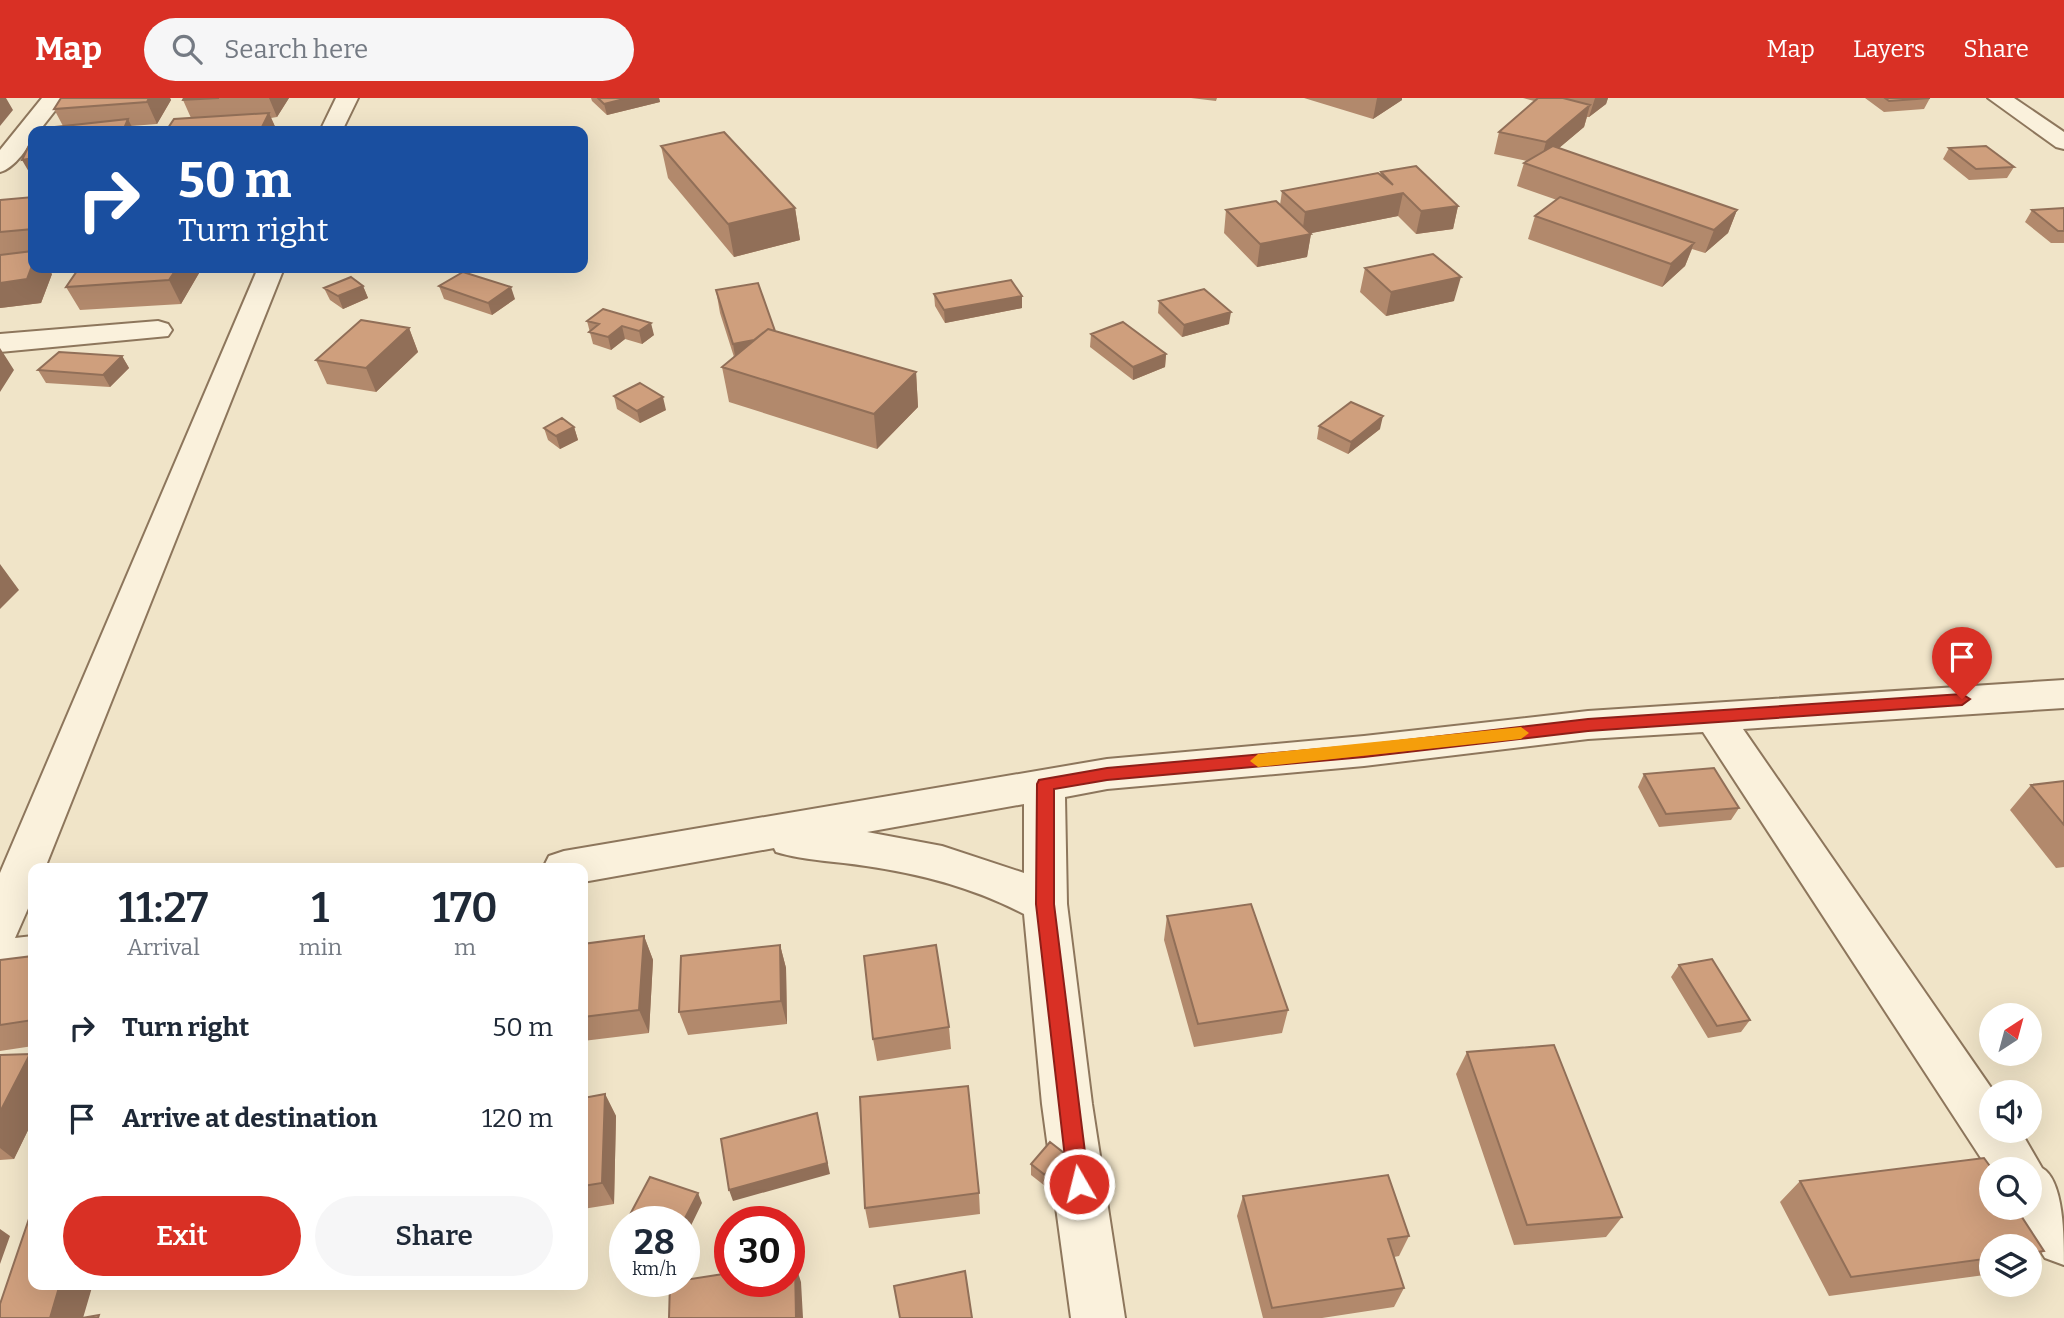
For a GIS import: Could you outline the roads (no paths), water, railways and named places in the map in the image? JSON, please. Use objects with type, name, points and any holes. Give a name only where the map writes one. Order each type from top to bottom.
[{"type":"street","points":[[31,126],[54,98]]},
{"type":"street","points":[[333,126],[347,98]]},
{"type":"street","points":[[1999,98],[2064,142]]},
{"type":"street","points":[[0,165],[28,130]]},
{"type":"street","points":[[0,925],[269,273]]},
{"type":"street","points":[[0,343],[158,330]]},
{"type":"street","points":[[588,864],[1107,774],[1364,751],[1588,725],[2064,694]]},
{"type":"street","points":[[1713,716],[2009,1157]]},
{"type":"street","points":[[1045,784],[1045,904],[1067,1104],[1098,1318]]},
{"type":"street","points":[[714,840],[786,840],[879,850],[992,879],[1045,904]]},
{"type":"street","points":[[0,960],[28,956]]},
{"type":"street","points":[[2042,1206],[2064,1239]]}]
